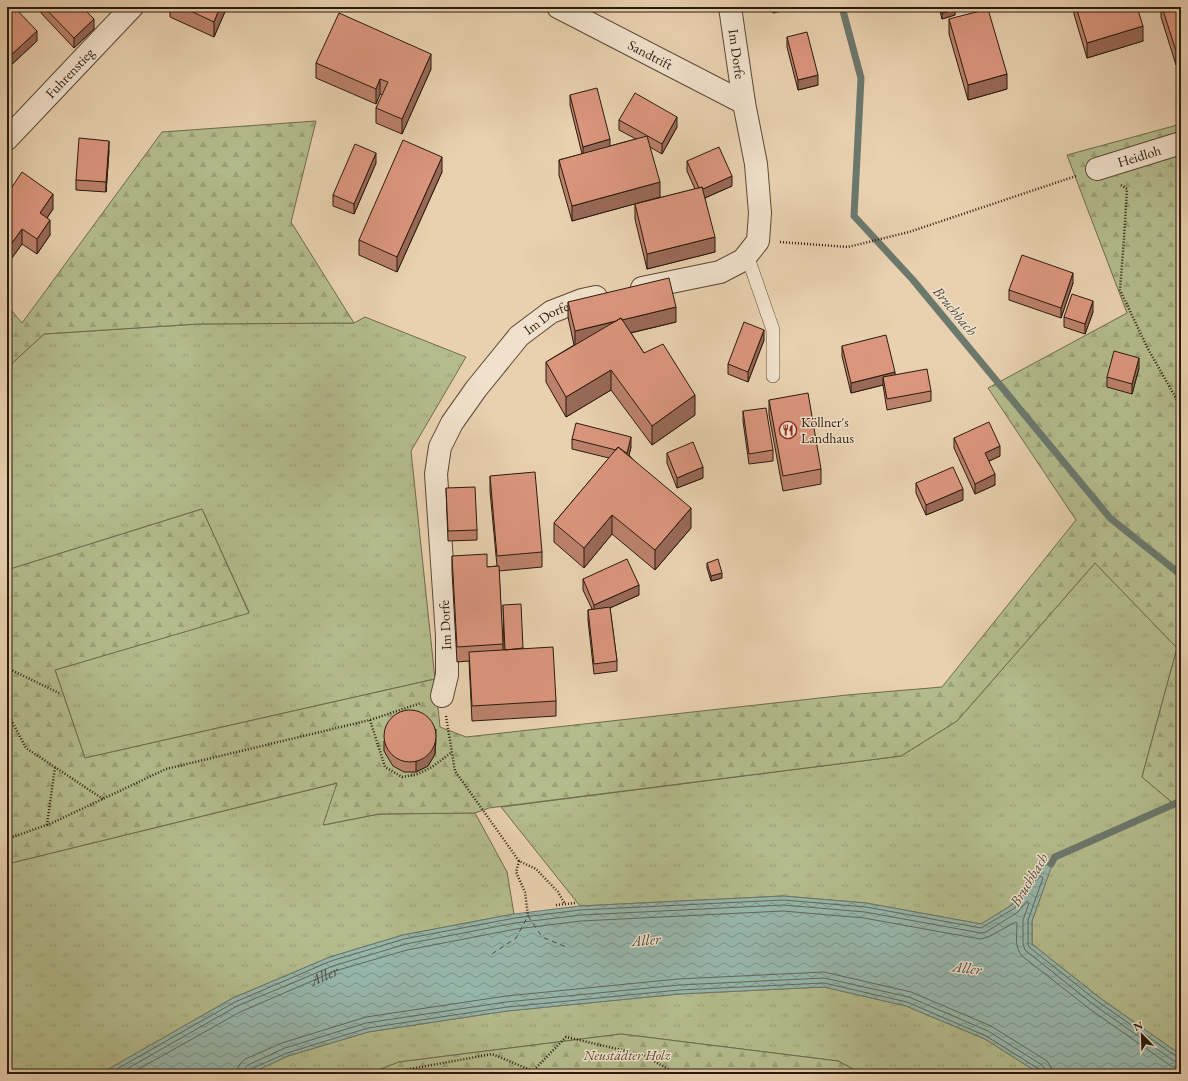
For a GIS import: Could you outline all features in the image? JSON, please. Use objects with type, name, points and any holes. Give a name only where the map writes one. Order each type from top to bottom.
[{"type":"street","name":"Fuhrenstieg","points":[[7,139],[132,7]]},
{"type":"street","name":"Sandtrift","points":[[558,7],[744,102]]},
{"type":"street","name":"Im Dorfe","points":[[442,696],[447,675],[447,636],[436,474],[440,447],[460,411],[476,388],[520,336],[551,312],[582,300],[720,272],[743,260],[752,248],[760,213],[756,164],[744,102],[730,7]]},
{"type":"street","name":"Heidloh","points":[[1098,169],[1181,143]]},
{"type":"lane","points":[[752,248],[772,330],[773,376]]},
{"type":"path","points":[[752,248],[848,247],[909,232],[1098,169],[1127,189],[1120,290],[1148,349],[1181,407]]},
{"type":"path","points":[[7,668],[59,693]]},
{"type":"path","points":[[7,839],[47,825],[104,800],[166,769],[370,720],[442,696],[455,771],[519,861],[536,869],[558,892],[565,904]]},
{"type":"path","points":[[7,712],[26,748],[104,800]]},
{"type":"path","points":[[370,720],[385,767],[402,778],[418,774],[432,767],[452,752]]},
{"type":"path","points":[[47,825],[55,767]]},
{"type":"path","points":[[519,861],[516,872],[525,892],[528,916]]},
{"type":"path","points":[[556,905],[575,903]]},
{"type":"path","points":[[390,1074],[492,1054],[533,1071],[566,1037],[643,1055],[677,1074]]},
{"type":"green space","points":[[316,121],[291,222],[354,323],[198,324],[44,334],[7,368],[7,305],[22,323],[162,132]]},
{"type":"green space","points":[[1181,124],[1181,810],[1142,777],[1177,648],[1095,563],[957,721],[901,756],[489,808],[475,813],[379,814],[323,825],[337,783],[7,864],[7,570],[202,509],[249,613],[55,670],[85,758],[435,679],[440,727],[466,737],[847,695],[942,687],[1076,520],[988,388],[1127,313],[1067,155]]},
{"type":"green space","points":[[365,317],[466,357],[411,451],[435,679],[85,758],[55,670],[249,612],[202,509],[7,570],[7,368],[44,334],[198,324],[354,323]]},
{"type":"green space","points":[[1095,563],[1177,648],[1142,777],[1181,810],[1181,1055],[1100,998],[1032,944],[1032,921],[1054,858],[1026,883],[1012,905],[981,924],[866,903],[783,896],[580,906],[501,807],[901,756],[957,721]]},
{"type":"green space","points":[[338,783],[324,825],[379,814],[475,813],[507,872],[514,914],[403,935],[330,957],[233,998],[100,1074],[7,1074],[7,864]]},
{"type":"green space","points":[[824,987],[906,1006],[985,1039],[1040,1074],[862,1074],[838,1061],[621,1034],[399,1062],[368,1074],[249,1074],[288,1056],[368,1032],[507,1011],[679,994]]},
{"type":"green space","name":"Neustädter Holz","points":[[621,1034],[838,1061],[862,1074],[368,1074],[399,1062]]},
{"type":"water","name":"Aller","points":[[1055,857],[1032,921],[1032,944],[1100,998],[1181,1055],[1181,1074],[1040,1074],[985,1039],[906,1006],[824,987],[679,994],[507,1011],[368,1032],[288,1056],[249,1074],[100,1074],[233,998],[330,957],[403,935],[514,914],[580,906],[783,896],[866,903],[981,924],[1012,905],[1026,883]]},
{"type":"building","points":[[7,7],[14,7],[37,31],[10,56],[7,53]]},
{"type":"building","points":[[44,7],[82,7],[94,19],[74,38]]},
{"type":"building","points":[[182,7],[220,7],[214,22]]},
{"type":"building","points":[[940,7],[954,7],[955,10],[942,13]]},
{"type":"building","points":[[1076,7],[1137,7],[1143,26],[1087,43]]},
{"type":"building","points":[[1162,7],[1181,7],[1181,49],[1176,51]]},
{"type":"building","points":[[988,9],[1007,74],[968,85],[949,19]]},
{"type":"building","points":[[339,13],[431,54],[402,119],[376,108],[388,82],[380,79],[376,89],[316,63]]},
{"type":"building","points":[[807,32],[818,75],[798,80],[787,37]]},
{"type":"building","points":[[597,88],[610,139],[583,147],[570,95]]},
{"type":"building","points":[[635,93],[677,117],[662,144],[619,120]]},
{"type":"building","points":[[647,136],[660,182],[572,206],[559,160]]},
{"type":"building","points":[[79,138],[109,141],[106,182],[76,180]]},
{"type":"building","points":[[403,140],[442,157],[397,257],[359,240]]},
{"type":"building","points":[[355,144],[376,153],[354,204],[333,195]]},
{"type":"building","points":[[719,147],[732,176],[703,189],[702,187],[699,188],[687,161]]},
{"type":"building","points":[[22,172],[53,194],[40,213],[50,220],[37,239],[22,229],[9,247],[7,246],[7,188],[10,190]]},
{"type":"building","points":[[702,187],[715,237],[647,254],[635,204]]},
{"type":"building","points":[[1022,255],[1073,273],[1061,308],[1009,290]]},
{"type":"building","points":[[669,278],[676,307],[622,320],[621,318],[616,321],[575,331],[568,302]]},
{"type":"building","points":[[1072,294],[1093,301],[1085,324],[1064,317]]},
{"type":"building","points":[[621,318],[644,353],[663,344],[695,395],[652,426],[611,370],[566,397],[546,362]]},
{"type":"building","points":[[744,322],[764,330],[748,372],[728,364]]},
{"type":"building","points":[[886,335],[895,372],[851,383],[842,346]]},
{"type":"building","points":[[1114,351],[1139,358],[1132,384],[1107,377]]},
{"type":"building","points":[[927,369],[931,391],[887,399],[883,377]]},
{"type":"building","points":[[808,393],[821,469],[783,476],[769,400]]},
{"type":"building","points":[[766,408],[773,450],[749,454],[743,411]]},
{"type":"building","points":[[989,422],[1000,446],[985,453],[995,474],[975,484],[954,438]]},
{"type":"building","points":[[576,423],[631,437],[627,453],[618,447],[616,450],[572,439]]},
{"type":"building","points":[[693,442],[703,467],[677,478],[667,453]]},
{"type":"building","points":[[618,447],[691,508],[655,550],[612,515],[584,548],[554,523]]},
{"type":"building","points":[[953,467],[963,489],[926,505],[916,483]]},
{"type":"building","points":[[535,472],[542,552],[497,556],[490,476]]},
{"type":"building","points":[[475,487],[477,530],[448,531],[446,488]]},
{"type":"building","points":[[487,554],[487,567],[499,566],[503,644],[457,647],[452,556]]},
{"type":"building","points":[[627,559],[639,585],[594,605],[583,579]]},
{"type":"building","points":[[718,559],[722,573],[711,576],[707,563]]},
{"type":"building","points":[[521,604],[523,648],[505,650],[503,605]]},
{"type":"building","points":[[610,607],[617,661],[594,664],[588,610]]},
{"type":"building","points":[[553,647],[556,701],[472,706],[469,652]]},
{"type":"building","points":[[410,710],[424,714],[432,722],[436,736],[432,750],[424,758],[410,762],[396,758],[388,750],[384,736],[388,722],[396,714]]},
{"type":"waterway","name":"Bruchbach","points":[[842,7],[861,78],[854,216],[913,280],[1110,518],[1181,575]]},
{"type":"waterway","name":"Bruchbach","points":[[1051,864],[1055,857],[1181,801]]},
{"type":"ferry route","points":[[492,954],[516,938],[528,916],[542,937],[566,947]]},
{"type":"place","name":"Köllner's Landhaus","points":[[788,430]]}]
